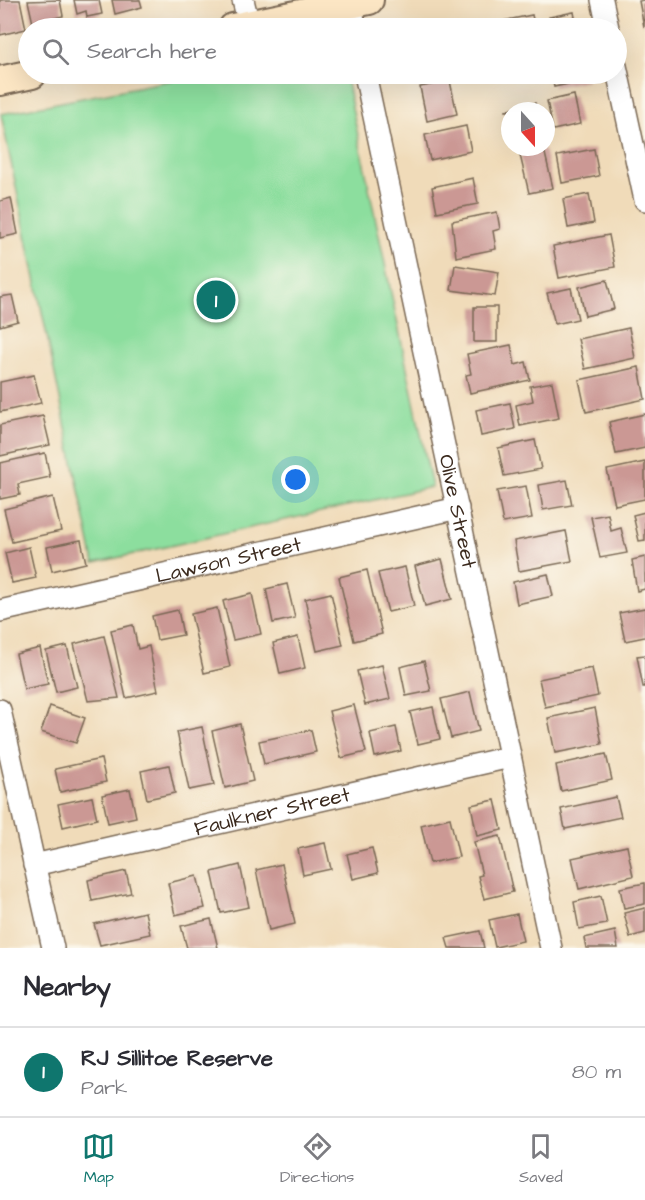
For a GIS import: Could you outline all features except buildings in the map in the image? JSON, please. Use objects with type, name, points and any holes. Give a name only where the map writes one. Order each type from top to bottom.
[{"type":"street","points":[[602,0],[606,18]]},
{"type":"street","points":[[242,18],[358,11]]},
{"type":"street","points":[[0,81],[18,77]]},
{"type":"street","name":"Olive Street","points":[[367,84],[551,948]]},
{"type":"street","points":[[620,84],[645,200]]},
{"type":"street","name":"Lawson Street","points":[[0,611],[458,508]]},
{"type":"street","points":[[0,710],[53,948]]},
{"type":"street","name":"Faulkner Street","points":[[34,865],[510,757]]},
{"type":"green space","points":[[152,84],[347,84],[432,487],[94,563],[1,114]]},
{"type":"place","name":"RJ Sillitoe Reserve","points":[[216,300]]}]
